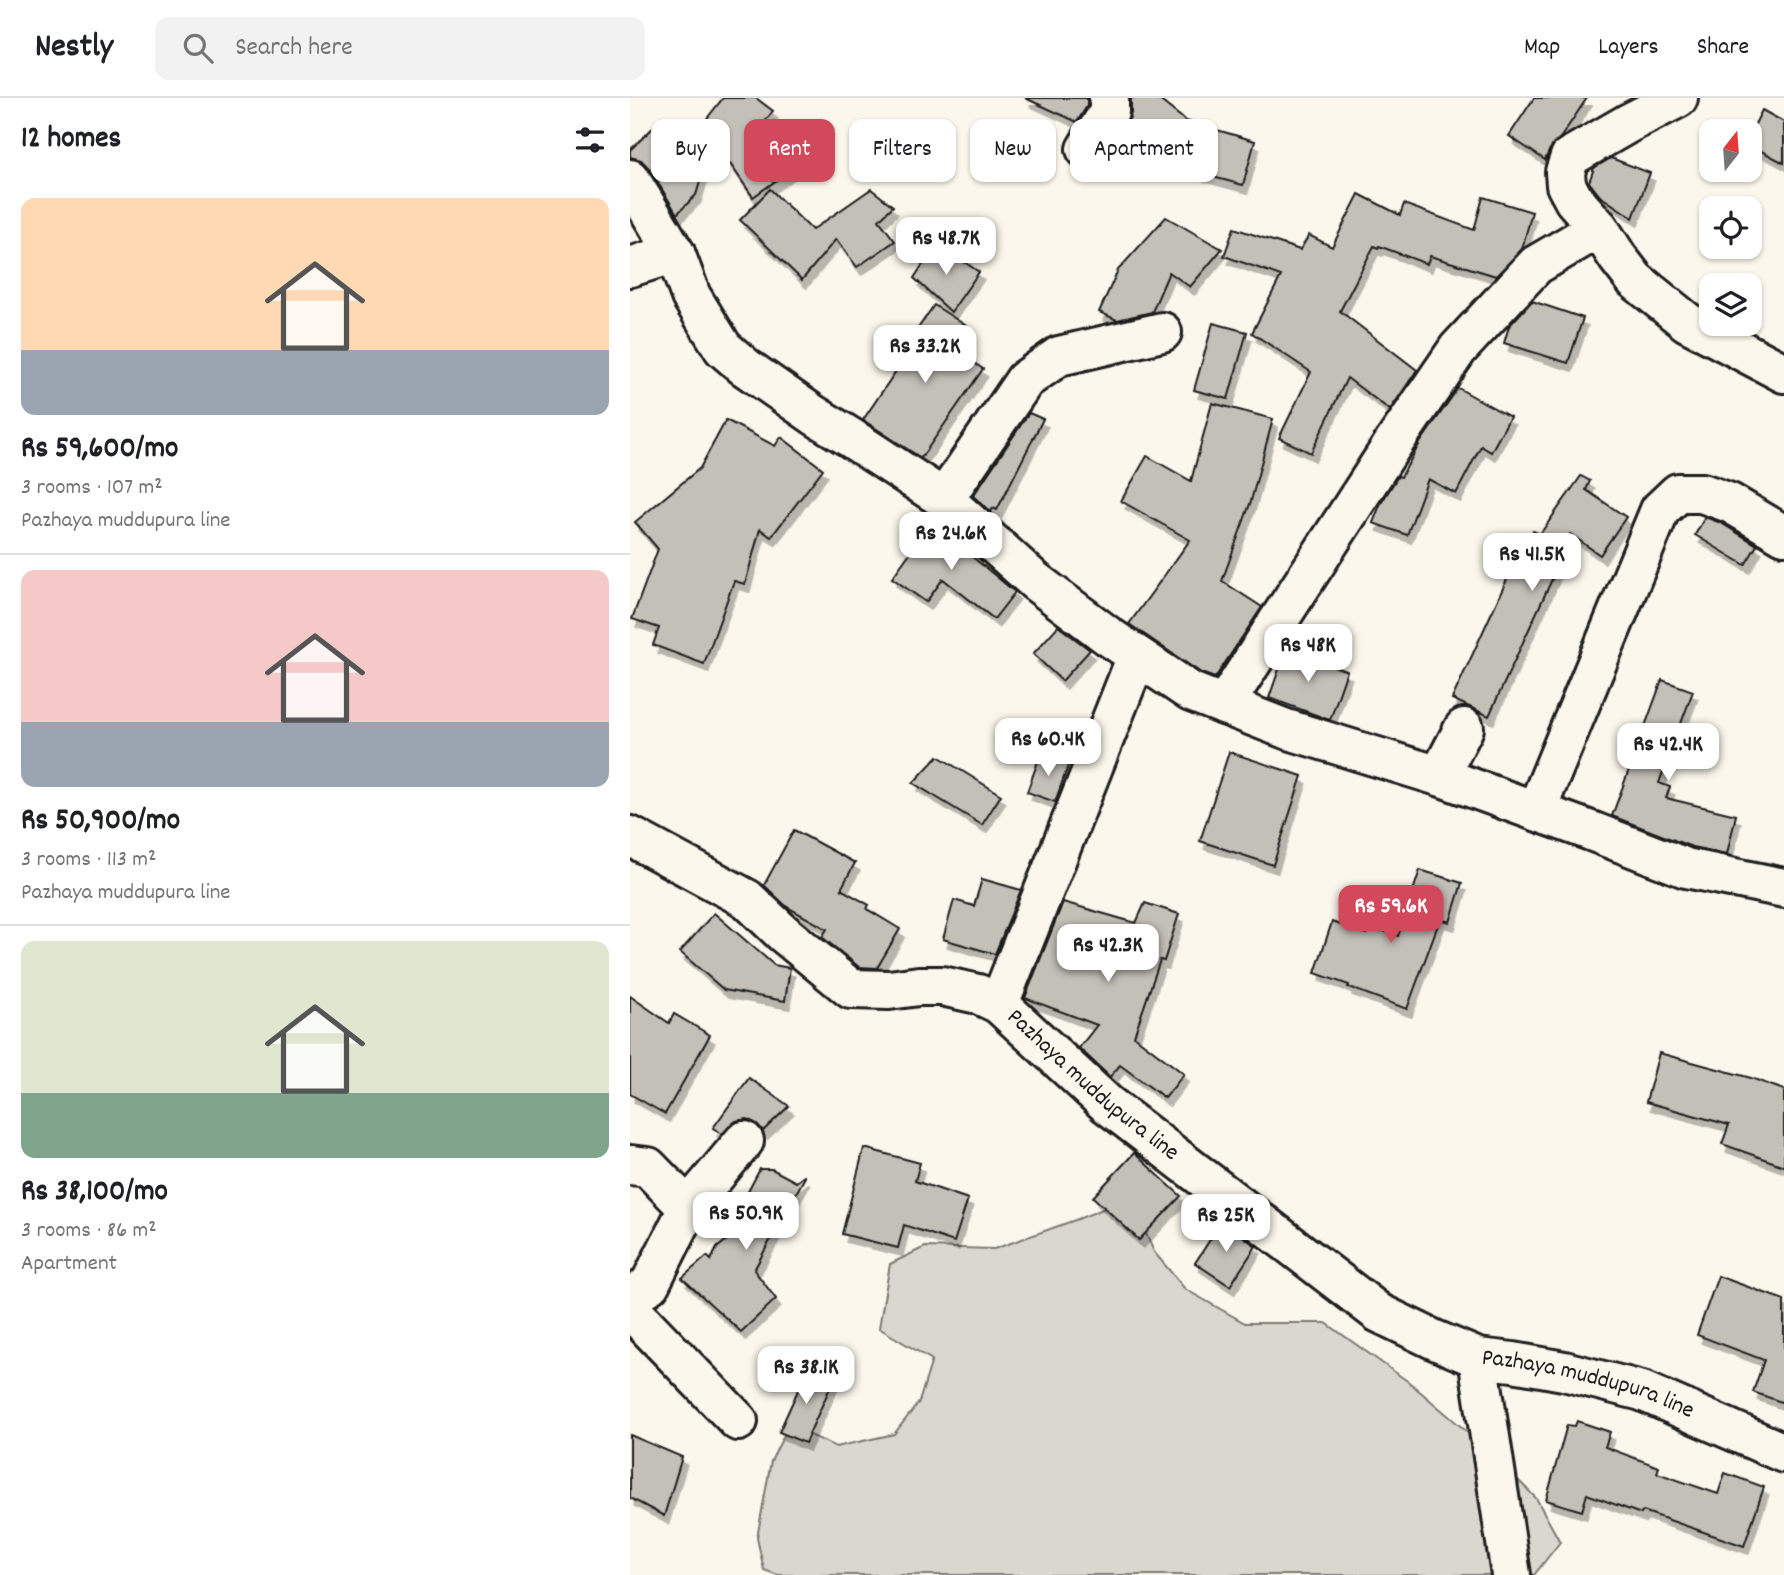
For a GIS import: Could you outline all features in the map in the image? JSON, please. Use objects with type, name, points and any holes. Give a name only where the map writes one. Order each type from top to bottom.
[{"type":"street","points":[[1105,119],[1109,112],[1109,98]]},
{"type":"street","points":[[1678,98],[1570,157],[1565,172],[1566,185],[1574,200],[1599,228],[1635,280],[1687,322],[1784,373]]},
{"type":"street","points":[[630,179],[675,253],[691,296],[723,348],[745,367],[814,415],[943,499],[1035,581],[1191,692],[1286,729],[1439,776],[1686,869],[1784,888]]},
{"type":"street","points":[[1224,705],[1391,447],[1458,349],[1536,265],[1599,228]]},
{"type":"street","points":[[630,267],[675,253]]},
{"type":"street","points":[[943,499],[1025,380],[1059,356],[1163,332]]},
{"type":"street","points":[[1536,811],[1660,510],[1678,493],[1702,493],[1730,503],[1784,535]]},
{"type":"street","points":[[999,1004],[1137,656]]},
{"type":"street","points":[[1439,776],[1464,728]]},
{"type":"street","name":"Pazhaya muddupura line","points":[[630,836],[747,899],[783,933],[851,989],[889,990],[942,986],[978,994],[999,1004],[1107,1104],[1379,1312],[1478,1358],[1563,1371],[1642,1391],[1784,1452]]},
{"type":"street","points":[[630,1299],[650,1284],[688,1208],[744,1141]]},
{"type":"street","points":[[630,1165],[648,1167],[688,1208]]},
{"type":"street","points":[[630,1309],[738,1422]]},
{"type":"street","points":[[1478,1358],[1511,1575]]},
{"type":"shaded area","points":[[1110,1206],[1139,1217],[1154,1252],[1185,1289],[1245,1323],[1326,1323],[1410,1383],[1486,1448],[1536,1498],[1560,1542],[1534,1575],[778,1575],[764,1570],[757,1538],[771,1461],[789,1425],[836,1447],[894,1434],[919,1402],[932,1360],[879,1328],[890,1264],[925,1247],[994,1249]]},
{"type":"building","points":[[723,98],[756,98],[773,111],[767,119],[744,119],[744,182],[774,182],[753,197],[730,164],[730,119],[707,119]]},
{"type":"building","points":[[1025,98],[1087,98],[1087,106],[1079,119],[1070,119]]},
{"type":"building","points":[[1131,98],[1157,98],[1183,119],[1129,119]]},
{"type":"building","points":[[1534,98],[1587,98],[1545,160],[1509,136]]},
{"type":"building","points":[[1762,110],[1784,122],[1784,163],[1762,151],[1762,119],[1758,119]]},
{"type":"building","points":[[651,130],[651,171],[641,160],[630,157],[630,150]]},
{"type":"building","points":[[1218,130],[1255,141],[1243,185],[1218,178]]},
{"type":"building","points":[[1611,158],[1650,173],[1633,218],[1600,196],[1589,182],[1594,168]]},
{"type":"building","points":[[658,182],[700,182],[696,195],[677,214]]},
{"type":"building","points":[[770,189],[812,230],[871,189],[893,206],[879,220],[895,241],[857,267],[836,239],[802,280],[740,220]]},
{"type":"building","points":[[1359,194],[1400,215],[1404,204],[1474,230],[1483,197],[1532,212],[1522,249],[1496,276],[1430,256],[1427,264],[1374,246],[1340,311],[1417,370],[1390,410],[1347,378],[1311,453],[1279,438],[1311,372],[1252,333],[1281,276],[1224,256],[1234,228],[1300,250],[1309,235],[1332,247]]},
{"type":"building","points":[[1166,217],[1222,249],[1190,287],[1169,272],[1152,312],[1117,320],[1099,312],[1118,270]]},
{"type":"building","points":[[937,243],[979,272],[951,312],[914,278]]},
{"type":"building","points":[[1532,301],[1583,318],[1568,363],[1504,343],[1509,326]]},
{"type":"building","points":[[934,305],[968,327],[953,349],[983,369],[921,458],[863,420],[904,359],[899,356]]},
{"type":"building","points":[[1213,323],[1247,332],[1228,399],[1194,390]]},
{"type":"building","points":[[1458,388],[1510,417],[1491,452],[1481,446],[1456,494],[1428,479],[1407,535],[1373,523],[1380,505],[1398,476],[1401,477],[1420,443]]},
{"type":"building","points":[[1212,403],[1273,419],[1251,501],[1222,581],[1262,607],[1215,678],[1201,673],[1129,624],[1190,540],[1121,501],[1147,456],[1191,481]]},
{"type":"building","points":[[1029,413],[1043,419],[997,510],[993,508],[991,512],[973,496]]},
{"type":"building","points":[[726,420],[775,446],[781,437],[823,469],[771,537],[760,529],[745,584],[734,581],[704,664],[653,645],[659,628],[632,619],[658,549],[635,522],[700,468]]},
{"type":"building","points":[[1581,476],[1590,481],[1586,490],[1626,517],[1600,555],[1570,534],[1489,716],[1452,699],[1509,575],[1515,577],[1533,531],[1540,534]]},
{"type":"building","points":[[1705,517],[1721,523],[1757,545],[1745,565],[1695,535]]},
{"type":"building","points":[[934,519],[965,548],[964,550],[1015,592],[994,619],[943,579],[926,602],[892,578]]},
{"type":"building","points":[[1058,626],[1090,650],[1062,681],[1033,654]]},
{"type":"building","points":[[1286,649],[1347,671],[1330,720],[1269,698]]},
{"type":"building","points":[[1662,680],[1693,691],[1659,783],[1670,787],[1666,798],[1736,815],[1727,854],[1692,847],[1612,816]]},
{"type":"building","points":[[1229,752],[1302,776],[1273,865],[1200,841]]},
{"type":"building","points":[[1041,753],[1069,763],[1055,802],[1027,792]]},
{"type":"building","points":[[938,756],[1001,795],[982,825],[913,783]]},
{"type":"building","points":[[794,830],[855,863],[841,889],[869,905],[867,909],[900,929],[877,968],[859,967],[822,937],[827,929],[787,907],[764,885]]},
{"type":"building","points":[[1420,870],[1462,883],[1450,922],[1440,919],[1407,1009],[1315,973],[1332,922],[1367,934],[1370,926],[1398,936]]},
{"type":"building","points":[[982,879],[1021,890],[995,954],[943,939],[954,900],[974,906]]},
{"type":"building","points":[[1063,902],[1136,923],[1145,903],[1179,914],[1164,961],[1160,960],[1134,1036],[1184,1074],[1165,1098],[1120,1065],[1110,1077],[1079,1048],[1097,1025],[1025,998]]},
{"type":"building","points":[[714,913],[774,965],[790,968],[785,1001],[724,990],[680,952]]},
{"type":"building","points":[[630,996],[669,1023],[674,1014],[710,1035],[665,1114],[630,1094]]},
{"type":"building","points":[[1659,1053],[1751,1078],[1784,1090],[1784,1166],[1722,1144],[1729,1125],[1646,1102]]},
{"type":"building","points":[[749,1078],[789,1106],[763,1131],[747,1119],[736,1121],[722,1134],[713,1128]]},
{"type":"building","points":[[864,1148],[920,1163],[915,1181],[968,1199],[954,1242],[904,1225],[898,1248],[842,1234]]},
{"type":"building","points":[[1134,1153],[1181,1196],[1139,1240],[1093,1197]]},
{"type":"building","points":[[760,1169],[772,1169],[796,1182],[805,1177],[754,1270],[776,1299],[741,1332],[682,1278],[707,1256],[711,1260],[717,1248],[746,1224],[734,1218]]},
{"type":"building","points":[[1222,1221],[1256,1246],[1230,1286],[1195,1263]]},
{"type":"building","points":[[1718,1276],[1784,1300],[1784,1403],[1753,1392],[1764,1360],[1697,1335]]},
{"type":"building","points":[[808,1368],[834,1379],[805,1443],[779,1432]]},
{"type":"building","points":[[1577,1421],[1610,1432],[1605,1447],[1659,1467],[1657,1473],[1718,1494],[1725,1473],[1764,1487],[1744,1546],[1587,1494],[1582,1511],[1546,1500],[1567,1425],[1575,1426]]},
{"type":"building","points":[[630,1435],[682,1457],[664,1516],[630,1498]]}]
